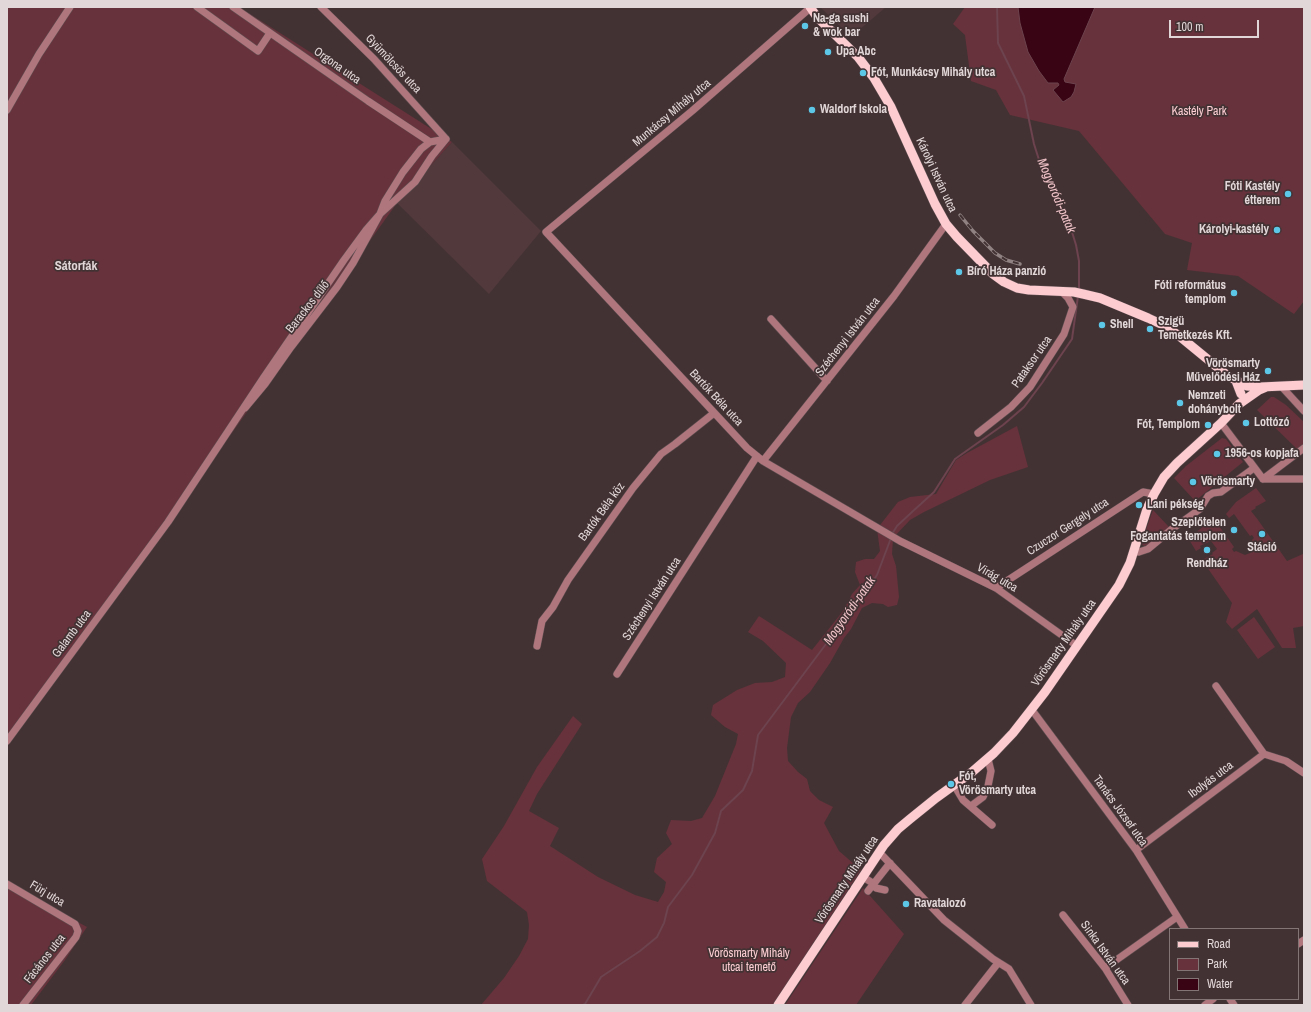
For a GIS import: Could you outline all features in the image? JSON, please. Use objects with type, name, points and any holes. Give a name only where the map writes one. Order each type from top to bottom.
[{"type":"main road","name":"Károlyi István utca","points":[[810,7],[817,17],[858,57],[874,78],[884,93],[935,204],[946,224],[993,274],[1004,282],[1017,288],[1079,293],[1100,298],[1163,325],[1236,381],[1247,386]]},
{"type":"main road","points":[[1236,381],[1241,400],[1249,393],[1247,386],[1266,387],[1304,384]]},
{"type":"main road","name":"Vörösmarty Mihály utca","points":[[778,1005],[879,852],[898,829],[988,759],[1013,733],[1032,710],[1119,585],[1126,572],[1154,494],[1164,477],[1177,463],[1221,423],[1241,400],[1266,387]]},
{"type":"street","points":[[7,110],[39,54],[70,7]]},
{"type":"street","points":[[197,7],[258,51],[270,33]]},
{"type":"street","name":"Orgona utca","points":[[233,7],[368,101],[430,142]]},
{"type":"street","name":"Gyümölcsös utca","points":[[321,7],[374,59],[446,138]]},
{"type":"street","name":"Munkácsy Mihály utca","points":[[546,232],[692,111],[810,7]]},
{"type":"street","name":"Barackos dűlő","points":[[154,539],[168,522],[244,408],[265,384],[337,287],[353,263],[380,214],[385,201],[403,172],[421,149],[430,142],[446,138]]},
{"type":"street","name":"Barackos dűlő","points":[[380,214],[415,182],[446,138]]},
{"type":"street","name":"Széchenyi István utca","points":[[763,461],[894,296],[946,224]]},
{"type":"street","name":"Bartók Béla utca","points":[[546,232],[747,448],[763,461],[900,541]]},
{"type":"street","name":"Pataksor utca","points":[[978,433],[1011,407],[1030,387],[1064,334],[1073,307],[1068,298],[1061,291]]},
{"type":"street","points":[[771,319],[827,380]]},
{"type":"street","points":[[1281,386],[1304,411]]},
{"type":"street","name":"Bartók Béla köz","points":[[537,646],[542,621],[553,607],[568,580],[633,488],[661,454],[714,413]]},
{"type":"street","points":[[1221,423],[1263,479],[1304,480]]},
{"type":"street","points":[[1263,479],[1304,448]]},
{"type":"street","name":"Széchenyi István utca","points":[[617,674],[757,456]]},
{"type":"street","points":[[1133,552],[1148,549],[1172,529],[1200,509],[1208,496],[1213,493],[1221,492],[1254,468]]},
{"type":"street","name":"Czuczor Gergely utca","points":[[996,588],[1143,492],[1154,494]]},
{"type":"street","name":"Galamb utca","points":[[7,741],[129,576],[154,539]]},
{"type":"street","name":"Virág utca","points":[[900,541],[996,588],[1077,646]]},
{"type":"street","points":[[1216,686],[1264,754],[1286,761],[1304,773]]},
{"type":"street","name":"Tanács József utca","points":[[1032,710],[1136,850],[1184,928]]},
{"type":"street","name":"Ibolyás utca","points":[[1136,850],[1264,754]]},
{"type":"street","points":[[971,806],[983,797],[988,786],[991,771],[988,759]]},
{"type":"street","points":[[954,785],[964,800],[992,825]]},
{"type":"street","points":[[879,852],[944,920],[998,963],[1009,969],[1031,1005]]},
{"type":"street","points":[[868,891],[890,863]]},
{"type":"street","points":[[863,877],[876,888],[885,890]]},
{"type":"street","name":"Fürj utca","points":[[7,884],[75,924]]},
{"type":"street","name":"Sinka István utca","points":[[1063,914],[1105,968],[1128,1005]]},
{"type":"street","points":[[1105,968],[1177,916]]},
{"type":"street","name":"Fácános utca","points":[[23,1005],[76,937],[78,931],[75,924]]},
{"type":"street","points":[[965,1005],[998,963]]},
{"type":"shaded area","points":[[820,7],[886,7],[851,37]]},
{"type":"shaded area","points":[[452,142],[541,231],[489,294],[397,203]]},
{"type":"green space","points":[[7,7],[239,7],[452,142],[397,203],[7,746]]},
{"type":"green space","name":"Kastély Park","points":[[965,7],[1304,7],[1304,301],[1294,314],[1238,276],[1187,270],[1192,243],[1165,234],[1079,131],[1010,115],[996,90],[971,81],[965,35],[953,24]]},
{"type":"green space","points":[[1271,397],[1274,397],[1286,405],[1304,422],[1304,444],[1297,449],[1257,410]]},
{"type":"green space","points":[[1017,426],[1028,467],[990,480],[910,520],[893,538],[892,554],[896,566],[899,597],[897,605],[888,607],[883,604],[872,603],[862,608],[830,663],[810,692],[798,703],[791,717],[787,748],[788,761],[807,779],[810,791],[819,800],[833,807],[824,823],[839,851],[861,870],[773,1005],[481,1005],[504,978],[519,956],[528,939],[529,925],[527,912],[487,881],[482,859],[504,826],[537,767],[573,716],[582,724],[537,794],[529,811],[559,828],[550,846],[598,877],[635,895],[658,902],[664,892],[666,882],[654,872],[657,858],[672,844],[666,833],[671,820],[691,821],[702,818],[715,796],[736,744],[738,734],[725,727],[711,715],[713,705],[737,690],[755,683],[772,682],[785,677],[786,663],[763,641],[748,632],[759,616],[812,650],[843,611],[852,594],[860,585],[855,572],[856,562],[865,559],[874,559],[880,551],[877,529],[898,502],[910,497],[936,494],[956,460]]},
{"type":"green space","points":[[1222,438],[1226,439],[1243,462],[1195,501],[1174,478],[1186,466]]},
{"type":"green space","points":[[1256,488],[1266,501],[1251,511],[1287,561],[1303,554],[1304,626],[1293,628],[1296,648],[1282,648],[1257,609],[1232,629],[1226,622],[1232,603],[1202,560],[1213,554],[1212,553],[1217,549],[1211,541],[1200,546],[1201,548],[1196,551],[1188,538],[1207,524],[1221,518],[1224,522],[1219,526],[1234,547],[1232,549],[1234,552],[1236,551],[1245,555],[1250,553],[1253,549],[1252,540],[1254,538],[1252,535],[1250,536],[1234,514],[1229,518],[1226,514],[1236,502]]},
{"type":"green space","points":[[1153,510],[1169,527],[1150,544],[1144,546],[1142,544],[1143,538]]},
{"type":"green space","points":[[1254,617],[1275,647],[1258,659],[1237,630]]},
{"type":"green space","points":[[7,880],[28,895],[87,927],[65,960],[31,1005],[7,1005]]},
{"type":"green space","name":"Vörösmarty Mihály utcai temető","points":[[863,888],[904,934],[856,1005],[785,1005]]},
{"type":"water","points":[[1018,7],[1095,7],[1064,79],[1065,82],[1076,84],[1074,92],[1071,97],[1063,102],[1053,90],[1059,85],[1058,83],[1048,83],[1028,52],[1020,23]]},
{"type":"waterway","name":"Mogyoródi-patak","points":[[997,7],[998,43],[1024,96],[1034,144],[1040,163],[1068,219],[1076,245],[1079,261],[1079,290]]},
{"type":"waterway","name":"Mogyoródi-patak","points":[[892,534],[897,526],[934,492],[955,459],[1003,425],[1024,407],[1072,339],[1078,296]]},
{"type":"waterway","name":"Mogyoródi-patak","points":[[583,1005],[601,977],[640,951],[657,937],[664,923],[668,907],[692,875],[715,833],[721,811],[743,790],[752,771],[758,735],[864,595],[877,575],[891,538]]},
{"type":"railway","points":[[960,215],[973,231],[995,253],[1006,260],[1020,264]]},
{"type":"place","name":"Na-ga sushi & wok bar","points":[[805,26]]},
{"type":"place","name":"Upa Abc","points":[[828,52]]},
{"type":"place","name":"Fót, Munkácsy Mihály utca","points":[[863,73]]},
{"type":"place","name":"Waldorf Iskola","points":[[812,110]]},
{"type":"place","name":"Fóti Kastély étterem","points":[[1288,194]]},
{"type":"place","name":"Károlyi-kastély","points":[[1277,230]]},
{"type":"place","name":"Bíró Háza panzió","points":[[959,272]]},
{"type":"place","name":"Fóti református templom","points":[[1234,293]]},
{"type":"place","name":"Shell","points":[[1102,325]]},
{"type":"place","name":"Szigü Temetkezés Kft.","points":[[1150,329]]},
{"type":"place","name":"Vörösmarty Művelődési Ház","points":[[1268,371]]},
{"type":"place","name":"Nemzeti dohánybolt","points":[[1180,403]]},
{"type":"place","name":"Lottózó","points":[[1246,423]]},
{"type":"place","name":"Fót, Templom","points":[[1208,425]]},
{"type":"place","name":"1956-os kopjafa","points":[[1217,454]]},
{"type":"place","name":"Vörösmarty","points":[[1193,482]]},
{"type":"place","name":"Lani pékség","points":[[1139,505]]},
{"type":"place","name":"Szeplőtelen Fogantatás templom","points":[[1234,530]]},
{"type":"place","name":"Stáció","points":[[1262,534]]},
{"type":"place","name":"Rendház","points":[[1207,550]]},
{"type":"place","name":"Fót, Vörösmarty utca","points":[[951,784]]},
{"type":"place","name":"Ravatalozó","points":[[906,904]]},
{"type":"district","name":"Sátorfák","points":[[76,267]]}]
